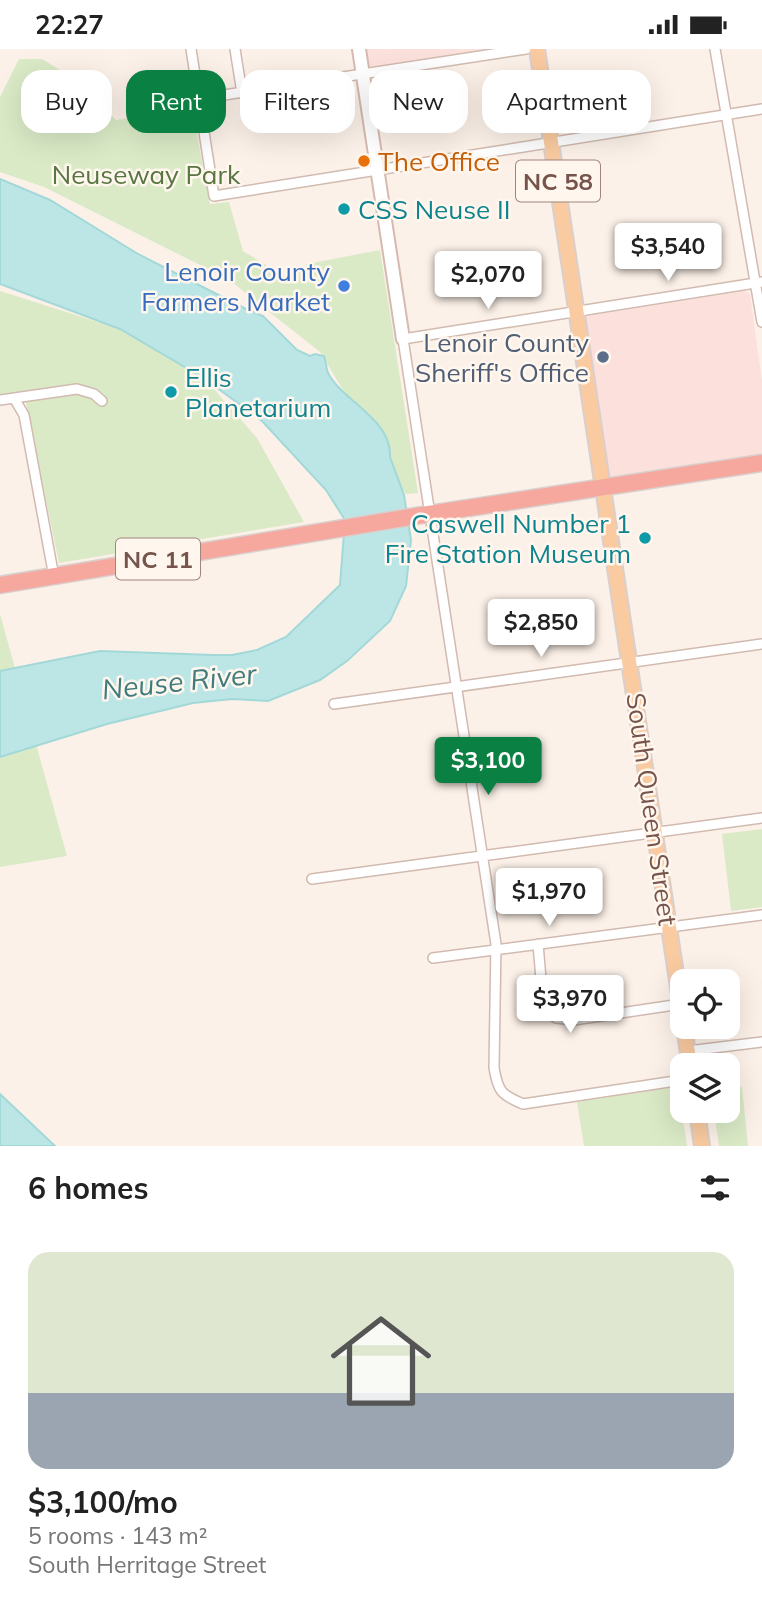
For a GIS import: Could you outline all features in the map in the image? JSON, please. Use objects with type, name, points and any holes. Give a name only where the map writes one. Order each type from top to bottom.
[{"type":"highway","name":"NC 11","points":[[0,585],[426,514],[762,463]]},
{"type":"main road","name":"NC 58","points":[[537,49],[578,312]]},
{"type":"main road","name":"South Queen Street","points":[[578,312],[676,969]]},
{"type":"main road","points":[[699,1123],[702,1146]]},
{"type":"street","points":[[191,49],[194,70]]},
{"type":"street","points":[[237,49],[240,75]]},
{"type":"street","points":[[359,49],[403,339],[426,514],[457,687],[495,950],[494,1068],[497,1086],[507,1097],[523,1104],[670,1082]]},
{"type":"street","points":[[445,49],[447,61]]},
{"type":"street","points":[[355,75],[526,49]]},
{"type":"street","points":[[715,49],[759,282],[762,321]]},
{"type":"street","points":[[204,133],[214,196],[762,109]]},
{"type":"street","points":[[403,339],[759,282]]},
{"type":"street","points":[[0,400],[77,389],[94,394],[102,401]]},
{"type":"street","points":[[14,398],[24,415],[54,577]]},
{"type":"street","points":[[334,704],[762,644]]},
{"type":"street","points":[[312,879],[762,818]]},
{"type":"street","points":[[433,958],[762,915]]},
{"type":"street","points":[[538,944],[547,1010],[556,1018],[574,1020],[670,1010]]},
{"type":"street","points":[[712,1053],[762,1042]]},
{"type":"shaded area","points":[[365,49],[488,49],[368,67]]},
{"type":"shaded area","points":[[744,291],[750,294],[762,381],[762,455],[610,477],[584,320],[587,316]]},
{"type":"green space","name":"Neuseway Park","points":[[19,59],[42,59],[60,70],[21,70],[21,133],[112,133],[112,116],[116,120],[126,118],[126,133],[197,133],[210,204],[229,202],[243,251],[291,280],[307,264],[380,250],[418,493],[406,494],[320,352],[228,279],[44,187],[0,172],[0,97]]},
{"type":"green space","points":[[0,291],[120,329],[205,379],[257,438],[304,522],[59,563],[24,393],[0,396]]},
{"type":"green space","points":[[0,614],[67,856],[0,867]]},
{"type":"green space","points":[[762,829],[762,907],[731,911],[722,834]]},
{"type":"green space","points":[[740,1087],[748,1146],[719,1146],[716,1123],[740,1123]]},
{"type":"green space","points":[[670,1089],[670,1123],[684,1123],[687,1146],[584,1146],[577,1102]]},
{"type":"water","name":"Neuse River","points":[[0,179],[50,200],[138,254],[263,316],[297,350],[310,356],[324,356],[328,373],[335,383],[383,432],[404,495],[411,540],[406,586],[390,621],[347,661],[320,680],[268,701],[232,699],[193,703],[107,724],[0,757],[0,671],[100,651],[232,655],[257,650],[286,637],[340,585],[345,520],[326,490],[262,421],[205,379],[120,329],[0,284]]},
{"type":"water","points":[[0,1094],[55,1146],[0,1146]]},
{"type":"place","name":"The Office","points":[[364,161]]},
{"type":"place","name":"CSS Neuse II","points":[[344,209]]},
{"type":"place","name":"Lenoir County Farmers Market","points":[[344,286]]},
{"type":"place","name":"Lenoir County Sheriff's Office","points":[[603,357]]},
{"type":"place","name":"Ellis Planetarium","points":[[171,392]]},
{"type":"place","name":"Caswell Number 1 Fire Station Museum","points":[[645,538]]}]
